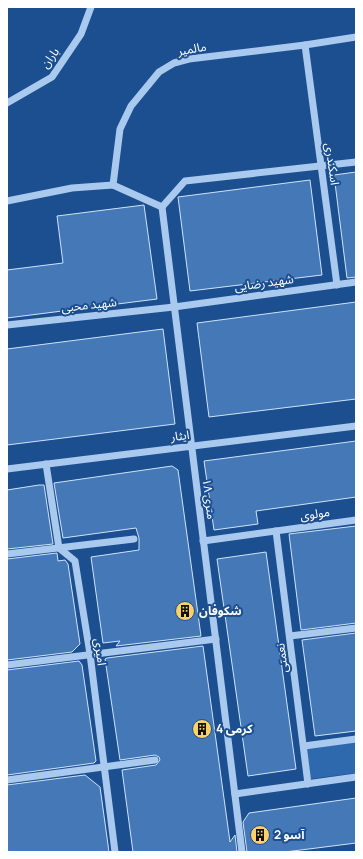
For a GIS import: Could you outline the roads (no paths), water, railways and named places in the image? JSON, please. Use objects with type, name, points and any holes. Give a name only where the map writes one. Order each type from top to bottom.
[{"type":"street","name":"باران","points":[[7,103],[52,77],[81,34],[91,7]]},
{"type":"street","name":"مالمیر","points":[[113,185],[120,129],[131,106],[159,72],[174,63],[189,59],[305,45],[356,37]]},
{"type":"street","name":"اسکندری","points":[[305,45],[337,285]]},
{"type":"street","points":[[7,201],[72,188],[113,185],[162,207],[185,181],[356,162]]},
{"type":"street","name":"۱۸ متری","points":[[162,207],[242,852]]},
{"type":"street","name":"شهید رضایی","points":[[174,306],[356,282]]},
{"type":"street","name":"شهید محبی","points":[[7,325],[174,306]]},
{"type":"street","name":"ایثار","points":[[7,469],[356,426]]},
{"type":"street","points":[[46,464],[59,548]]},
{"type":"street","name":"مولوی","points":[[203,541],[356,520]]},
{"type":"street","name":"نعمتی","points":[[276,531],[308,784]]},
{"type":"street","points":[[7,554],[134,538]]},
{"type":"street","name":"امیری","points":[[59,548],[76,561],[90,654],[115,852]]},
{"type":"street","points":[[290,636],[356,628]]},
{"type":"street","points":[[7,665],[216,639]]},
{"type":"street","points":[[304,746],[356,739]]},
{"type":"street","points":[[7,780],[155,760]]},
{"type":"street","points":[[235,794],[356,777]]},
{"type":"place","name":"شکوفان","points":[[185,611]]},
{"type":"place","name":"کرمی 4","points":[[202,729]]},
{"type":"place","name":"آسو 2","points":[[260,835]]}]
